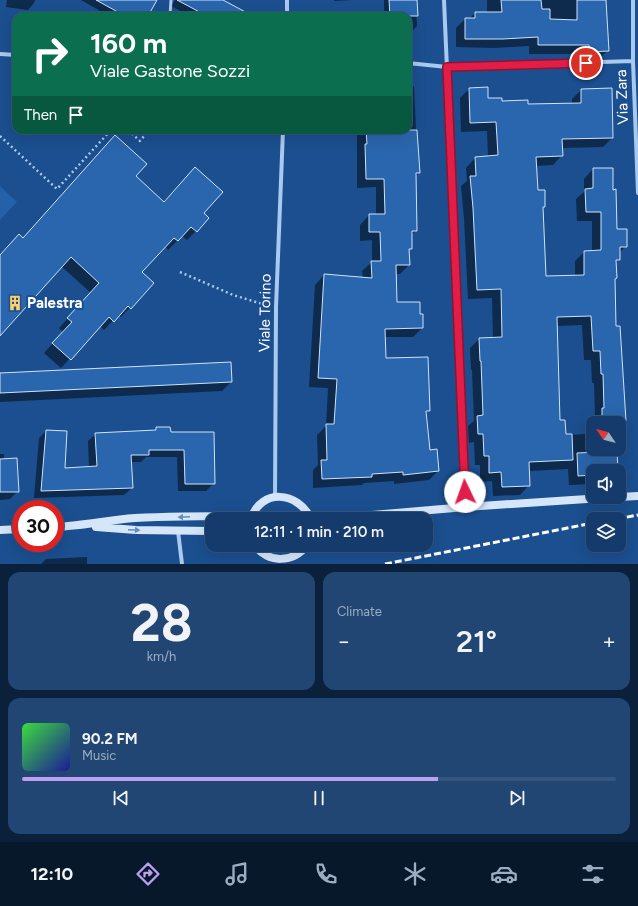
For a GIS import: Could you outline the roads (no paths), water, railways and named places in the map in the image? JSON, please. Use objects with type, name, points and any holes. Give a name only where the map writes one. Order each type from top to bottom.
[{"type":"street","points":[[287,0],[287,12]]},
{"type":"street","points":[[444,0],[466,507]]},
{"type":"street","name":"Via Zara","points":[[633,0],[633,61],[638,193]]},
{"type":"street","points":[[0,54],[12,55]]},
{"type":"street","points":[[412,63],[447,67],[633,61]]},
{"type":"street","name":"Viale Torino","points":[[275,497],[276,307],[283,134]]},
{"type":"street","points":[[626,497],[638,496]]},
{"type":"street","points":[[255,512],[265,501],[275,497],[294,499],[301,504],[307,512]]},
{"type":"street","points":[[407,512],[586,499]]},
{"type":"street","points":[[81,526],[134,518],[205,518]]},
{"type":"street","points":[[64,527],[81,526],[136,530],[205,531]]},
{"type":"street","points":[[0,530],[12,529]]},
{"type":"street","points":[[178,530],[182,564]]},
{"type":"street","points":[[261,552],[264,555],[272,558],[282,559],[291,558],[301,552]]},
{"type":"lane","points":[[170,12],[171,0]]},
{"type":"railway","points":[[626,517],[638,515]]},
{"type":"railway","points":[[385,564],[586,524]]},
{"type":"place","name":"Palestra","points":[[15,303]]}]
